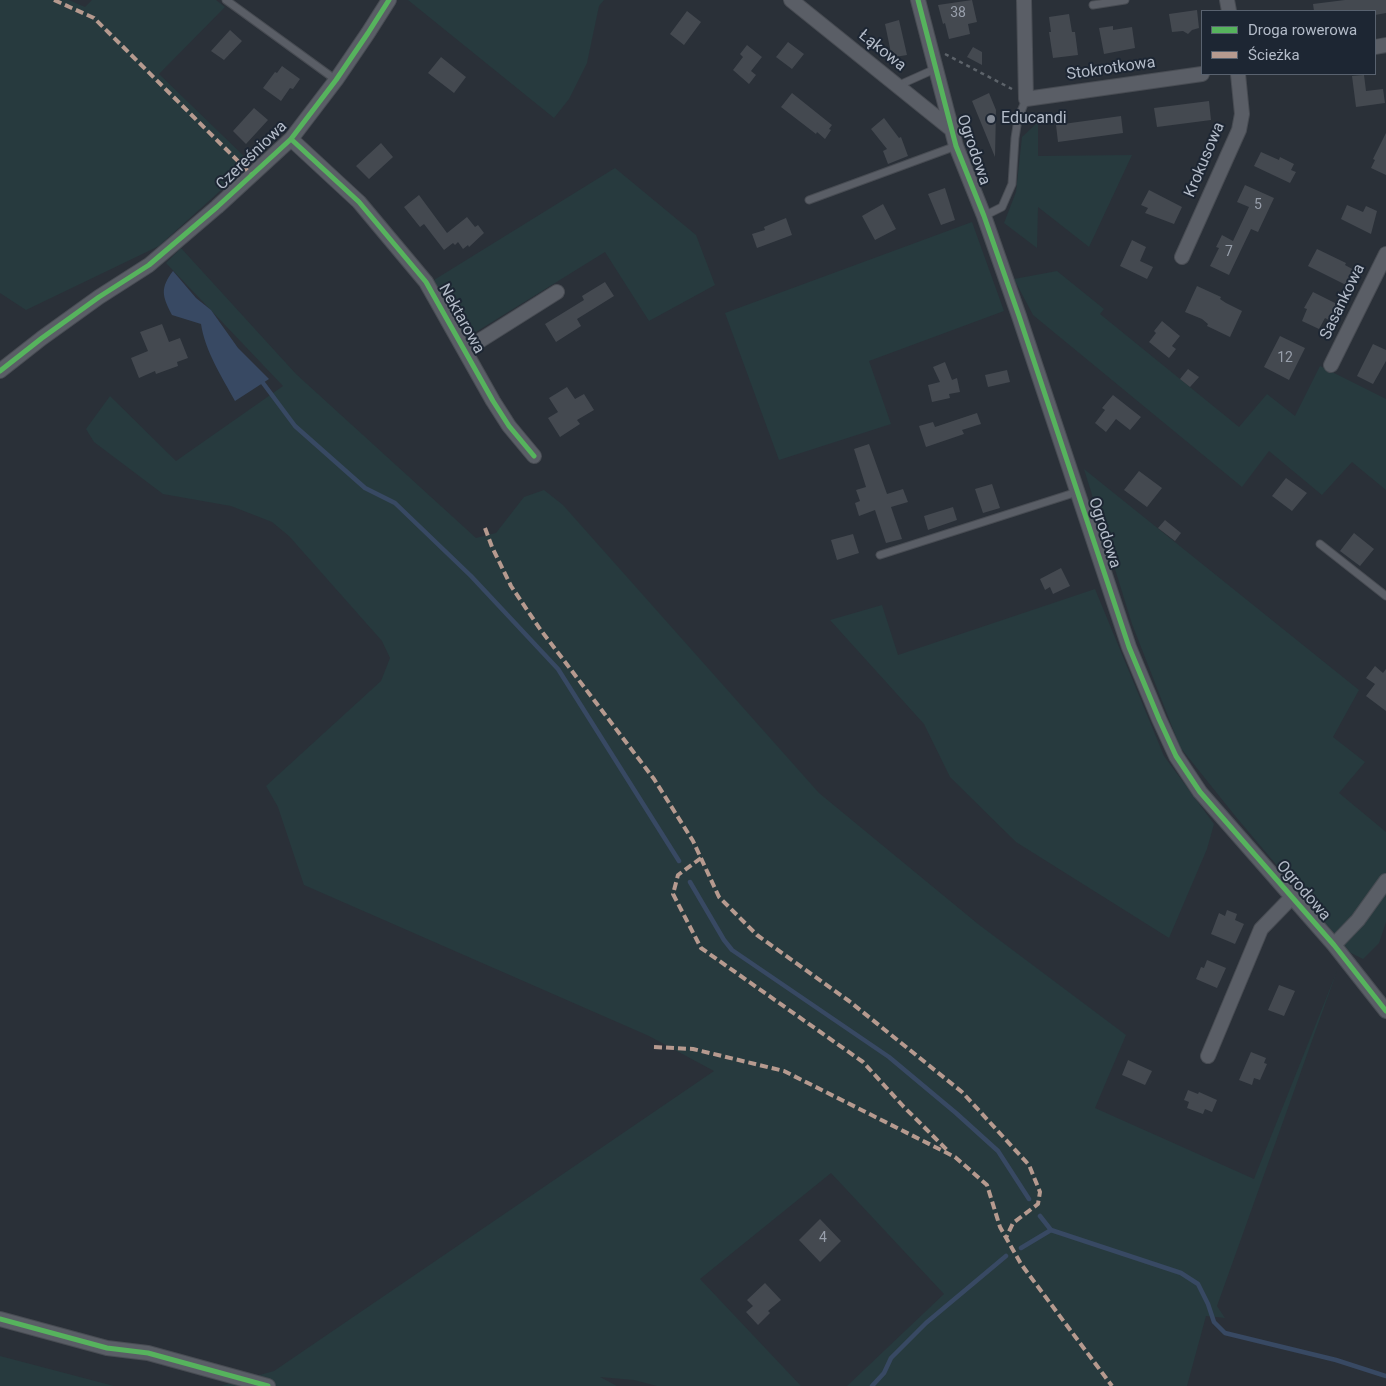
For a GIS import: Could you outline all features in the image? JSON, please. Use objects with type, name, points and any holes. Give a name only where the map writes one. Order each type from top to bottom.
[{"type":"street","name":"Czereśniowa","points":[[0,371],[99,297],[149,265],[217,207],[291,139],[336,80],[389,0]]},
{"type":"street","name":"Łąkowa","points":[[792,0],[951,129]]},
{"type":"street","name":"Ogrodowa","points":[[918,0],[956,146],[984,216],[1019,316],[1129,647],[1176,756],[1200,792],[1334,945],[1386,1011]]},
{"type":"street","points":[[1024,0],[1026,98]]},
{"type":"street","name":"Stokrotkowa","points":[[1026,98],[1201,74]]},
{"type":"street","name":"Krokusowa","points":[[1182,257],[1239,130],[1242,114],[1238,75]]},
{"type":"street","name":"Nektarowa","points":[[291,139],[359,202],[426,282],[492,401],[509,426],[534,456]]},
{"type":"street","name":"Sasankowa","points":[[1331,365],[1386,254]]},
{"type":"street","points":[[465,350],[557,292]]},
{"type":"street","points":[[1334,945],[1358,920],[1386,881]]},
{"type":"street","name":"Ogrodowa","points":[[1208,1056],[1261,929],[1292,897]]},
{"type":"street","points":[[0,1319],[107,1348],[148,1353],[268,1386]]},
{"type":"lane","points":[[226,0],[336,80]]},
{"type":"lane","points":[[1093,5],[1125,0]]},
{"type":"lane","points":[[897,86],[935,69]]},
{"type":"lane","points":[[984,216],[1002,207],[1012,184],[1016,128],[1026,98]]},
{"type":"lane","points":[[809,200],[956,146]]},
{"type":"lane","points":[[880,555],[1077,492]]},
{"type":"lane","points":[[1320,544],[1386,596]]},
{"type":"path","points":[[932,55],[943,53],[1026,98]]},
{"type":"green space","points":[[0,0],[69,0],[85,7],[92,0],[216,0],[225,7],[159,74],[251,163],[159,246],[26,310],[0,293]]},
{"type":"green space","points":[[408,0],[604,0],[599,6],[587,63],[569,99],[554,118]]},
{"type":"green space","points":[[1038,122],[1038,156],[1132,155],[1089,247],[1038,207],[1037,248],[1004,223],[1016,192],[1022,137]]},
{"type":"green space","points":[[615,168],[696,235],[715,285],[649,321],[605,252],[463,340],[434,280]]},
{"type":"green space","points":[[972,222],[1004,311],[869,361],[891,424],[779,460],[725,313]]},
{"type":"green space","points":[[181,248],[296,374],[476,538],[496,533],[524,497],[544,490],[563,505],[819,793],[978,924],[1126,1035],[1095,1108],[1254,1179],[1337,971],[1217,1306],[1225,1318],[1206,1316],[1187,1386],[847,1386],[944,1294],[831,1173],[700,1279],[801,1386],[657,1386],[634,1380],[600,1377],[617,1386],[221,1386],[274,1371],[714,1071],[649,1036],[304,885],[278,807],[266,786],[381,681],[390,658],[382,641],[289,536],[272,522],[231,506],[163,494],[94,442],[86,429],[110,396],[176,461],[283,386],[166,263]]},
{"type":"green space","points":[[1057,271],[1104,309],[1100,314],[1239,427],[1267,394],[1295,416],[1320,366],[1386,399],[1386,490],[1352,462],[1322,495],[1269,451],[1242,487],[1033,315],[1014,279]]},
{"type":"green space","points":[[1084,469],[1359,690],[1333,737],[1365,762],[1339,793],[1386,832],[1386,922],[1379,943],[1363,959],[1351,953],[1236,817],[1180,747],[1132,624]]},
{"type":"green space","points":[[1095,589],[1164,756],[1214,824],[1207,849],[1169,938],[1016,842],[950,777],[924,724],[830,620],[882,605],[898,655]]},
{"type":"green space","points":[[0,1356],[114,1386],[0,1386]]},
{"type":"water","points":[[173,271],[196,298],[211,310],[238,348],[269,379],[235,401],[210,354],[201,324],[172,315],[164,297],[164,287]]},
{"type":"building","points":[[972,0],[977,22],[968,24],[970,34],[949,39],[938,5]]},
{"type":"building","points":[[1345,0],[1386,0],[1386,13],[1376,15],[1376,10],[1314,10],[1313,4]]},
{"type":"building","points":[[1197,10],[1199,28],[1192,30],[1188,34],[1183,31],[1172,32],[1169,14]]},
{"type":"building","points":[[687,11],[701,22],[684,45],[670,34]]},
{"type":"building","points":[[1069,14],[1072,32],[1075,32],[1078,55],[1053,58],[1049,17]]},
{"type":"building","points":[[899,20],[907,55],[895,57],[894,52],[891,53],[885,24]]},
{"type":"building","points":[[1113,26],[1113,30],[1132,27],[1135,48],[1104,54],[1099,28]]},
{"type":"building","points":[[230,30],[242,41],[224,60],[211,51]]},
{"type":"building","points":[[788,42],[804,54],[792,69],[776,57]]},
{"type":"building","points":[[747,45],[762,57],[751,71],[756,75],[749,84],[733,70],[743,57],[740,54]]},
{"type":"building","points":[[973,47],[982,52],[982,65],[967,57]]},
{"type":"building","points":[[441,57],[466,77],[454,93],[428,73]]},
{"type":"building","points":[[282,66],[300,79],[293,89],[290,88],[281,101],[263,88]]},
{"type":"building","points":[[1364,75],[1366,91],[1383,89],[1385,103],[1356,107],[1352,76]]},
{"type":"building","points":[[792,93],[832,125],[825,139],[781,107]]},
{"type":"building","points":[[989,93],[996,110],[995,157],[972,101]]},
{"type":"building","points":[[1209,101],[1211,120],[1157,127],[1154,108]]},
{"type":"building","points":[[254,108],[268,120],[246,144],[233,131]]},
{"type":"building","points":[[1121,116],[1123,133],[1058,142],[1056,125]]},
{"type":"building","points":[[884,118],[899,138],[901,137],[908,156],[888,164],[883,151],[887,149],[871,129]]},
{"type":"building","points":[[1386,133],[1386,175],[1371,168],[1375,160],[1373,159]]},
{"type":"building","points":[[381,143],[393,157],[369,179],[356,166]]},
{"type":"building","points":[[1261,152],[1279,160],[1280,157],[1294,164],[1291,170],[1296,172],[1290,183],[1254,166]]},
{"type":"building","points":[[1245,185],[1274,198],[1258,232],[1251,229],[1229,275],[1210,266],[1219,248],[1216,247],[1222,235],[1233,241],[1249,207],[1237,202]]},
{"type":"building","points":[[945,188],[955,220],[941,225],[928,194]]},
{"type":"building","points":[[1149,190],[1182,207],[1174,224],[1145,213],[1148,208],[1141,205]]},
{"type":"building","points":[[419,195],[447,233],[467,217],[475,227],[478,225],[484,233],[469,247],[468,245],[463,249],[458,242],[455,245],[453,243],[444,250],[424,224],[420,227],[404,207]]},
{"type":"building","points":[[883,204],[896,229],[875,240],[862,216]]},
{"type":"building","points":[[1347,205],[1363,212],[1366,206],[1377,211],[1371,234],[1341,219]]},
{"type":"building","points":[[786,218],[792,235],[757,248],[752,234],[765,230],[764,227]]},
{"type":"building","points":[[1132,240],[1146,247],[1140,261],[1153,267],[1147,279],[1120,266]]},
{"type":"building","points":[[1317,249],[1346,263],[1345,265],[1354,270],[1346,285],[1308,266]]},
{"type":"building","points":[[605,282],[614,296],[577,319],[581,326],[556,342],[545,324],[584,300],[582,296]]},
{"type":"building","points":[[1197,286],[1221,297],[1220,299],[1226,303],[1242,311],[1230,337],[1207,326],[1208,324],[1202,319],[1185,312]]},
{"type":"building","points":[[1313,292],[1337,304],[1329,320],[1325,318],[1319,329],[1302,321],[1307,309],[1304,308]]},
{"type":"building","points":[[1162,321],[1180,336],[1172,346],[1176,349],[1169,358],[1149,342],[1156,333],[1154,331]]},
{"type":"building","points":[[162,324],[169,342],[180,338],[188,358],[177,362],[178,366],[156,374],[155,371],[139,378],[131,358],[148,351],[140,332]]},
{"type":"building","points":[[1280,336],[1305,348],[1289,380],[1264,367]]},
{"type":"building","points":[[1373,344],[1386,350],[1386,361],[1373,384],[1357,376]]},
{"type":"building","points":[[945,362],[952,380],[957,378],[960,392],[949,394],[950,398],[932,402],[928,385],[940,382],[933,367]]},
{"type":"building","points":[[1188,369],[1199,377],[1190,387],[1180,379]]},
{"type":"building","points":[[1007,370],[1010,382],[988,387],[985,375]]},
{"type":"building","points":[[567,387],[575,399],[584,394],[594,410],[577,420],[580,424],[560,437],[548,418],[558,412],[549,398]]},
{"type":"building","points":[[1113,395],[1141,417],[1130,430],[1116,419],[1106,432],[1095,423],[1105,410],[1102,408]]},
{"type":"building","points":[[977,413],[981,424],[962,430],[964,434],[926,447],[919,426],[933,422],[935,427]]},
{"type":"building","points":[[869,444],[887,494],[903,489],[908,502],[891,507],[902,539],[886,543],[875,510],[859,516],[855,503],[860,501],[856,490],[866,487],[854,449]]},
{"type":"building","points":[[1139,471],[1162,488],[1147,507],[1124,490]]},
{"type":"building","points":[[1286,478],[1307,493],[1292,511],[1272,496]]},
{"type":"building","points":[[992,484],[1000,508],[983,513],[975,489]]},
{"type":"building","points":[[953,507],[957,520],[928,530],[924,516]]},
{"type":"building","points":[[1165,520],[1181,533],[1175,541],[1158,528]]},
{"type":"building","points":[[1354,533],[1374,549],[1360,566],[1340,551]]},
{"type":"building","points":[[853,534],[859,553],[837,560],[831,540]]},
{"type":"building","points":[[1061,568],[1070,586],[1053,594],[1050,587],[1045,590],[1040,579]]},
{"type":"building","points":[[1375,666],[1383,673],[1386,669],[1386,711],[1366,696],[1375,684],[1366,678]]},
{"type":"building","points":[[1227,910],[1237,914],[1235,920],[1244,924],[1235,944],[1211,934],[1219,913],[1225,916]]},
{"type":"building","points":[[1207,960],[1226,968],[1217,988],[1196,979],[1201,967],[1204,968]]},
{"type":"building","points":[[1279,985],[1295,991],[1284,1016],[1268,1010]]},
{"type":"building","points":[[1251,1052],[1266,1058],[1264,1063],[1267,1064],[1260,1080],[1254,1078],[1252,1085],[1239,1080]]},
{"type":"building","points":[[1128,1060],[1152,1071],[1145,1085],[1122,1075]]},
{"type":"building","points":[[1188,1090],[1198,1094],[1199,1092],[1217,1100],[1212,1112],[1205,1109],[1203,1114],[1187,1108],[1189,1102],[1184,1100]]},
{"type":"building","points":[[820,1219],[841,1241],[820,1262],[799,1240]]},
{"type":"building","points":[[765,1283],[781,1300],[768,1311],[770,1313],[758,1325],[746,1312],[753,1306],[747,1300]]},
{"type":"waterway","points":[[263,383],[295,426],[365,488],[395,503],[471,576],[558,669],[679,861]]},
{"type":"waterway","points":[[690,882],[724,940],[732,950],[889,1057],[956,1113],[998,1151],[1029,1199]]},
{"type":"waterway","points":[[1040,1216],[1051,1230]]},
{"type":"waterway","points":[[1021,1248],[1051,1230],[1181,1273],[1198,1284],[1214,1322],[1225,1333],[1336,1360],[1386,1376]]},
{"type":"waterway","points":[[872,1386],[884,1373],[891,1358],[926,1323],[1006,1256]]},
{"type":"marked path","points":[[54,0],[94,18],[252,175]]},
{"type":"marked path","points":[[485,528],[511,586],[540,629],[654,779],[693,841],[719,897],[757,935],[849,1001],[962,1092],[1029,1165],[1040,1192],[1038,1204],[1013,1223],[1006,1238]]},
{"type":"marked path","points":[[701,858],[678,875],[673,894],[701,948],[863,1062],[948,1151]]},
{"type":"marked path","points":[[654,1047],[693,1049],[784,1071],[955,1157],[987,1185],[1000,1227],[1021,1264],[1112,1386]]},
{"type":"cycle path","points":[[0,371],[99,297],[149,265],[217,207],[291,139],[336,80],[389,0]]},
{"type":"cycle path","points":[[918,0],[956,146],[984,216],[1019,316],[1129,647],[1176,756],[1200,792],[1334,945],[1386,1011]]},
{"type":"cycle path","points":[[291,139],[359,202],[426,282],[493,401],[509,426],[534,456]]},
{"type":"cycle path","points":[[0,1319],[107,1348],[148,1353],[268,1386]]},
{"type":"place","name":"Educandi","points":[[991,119]]}]
